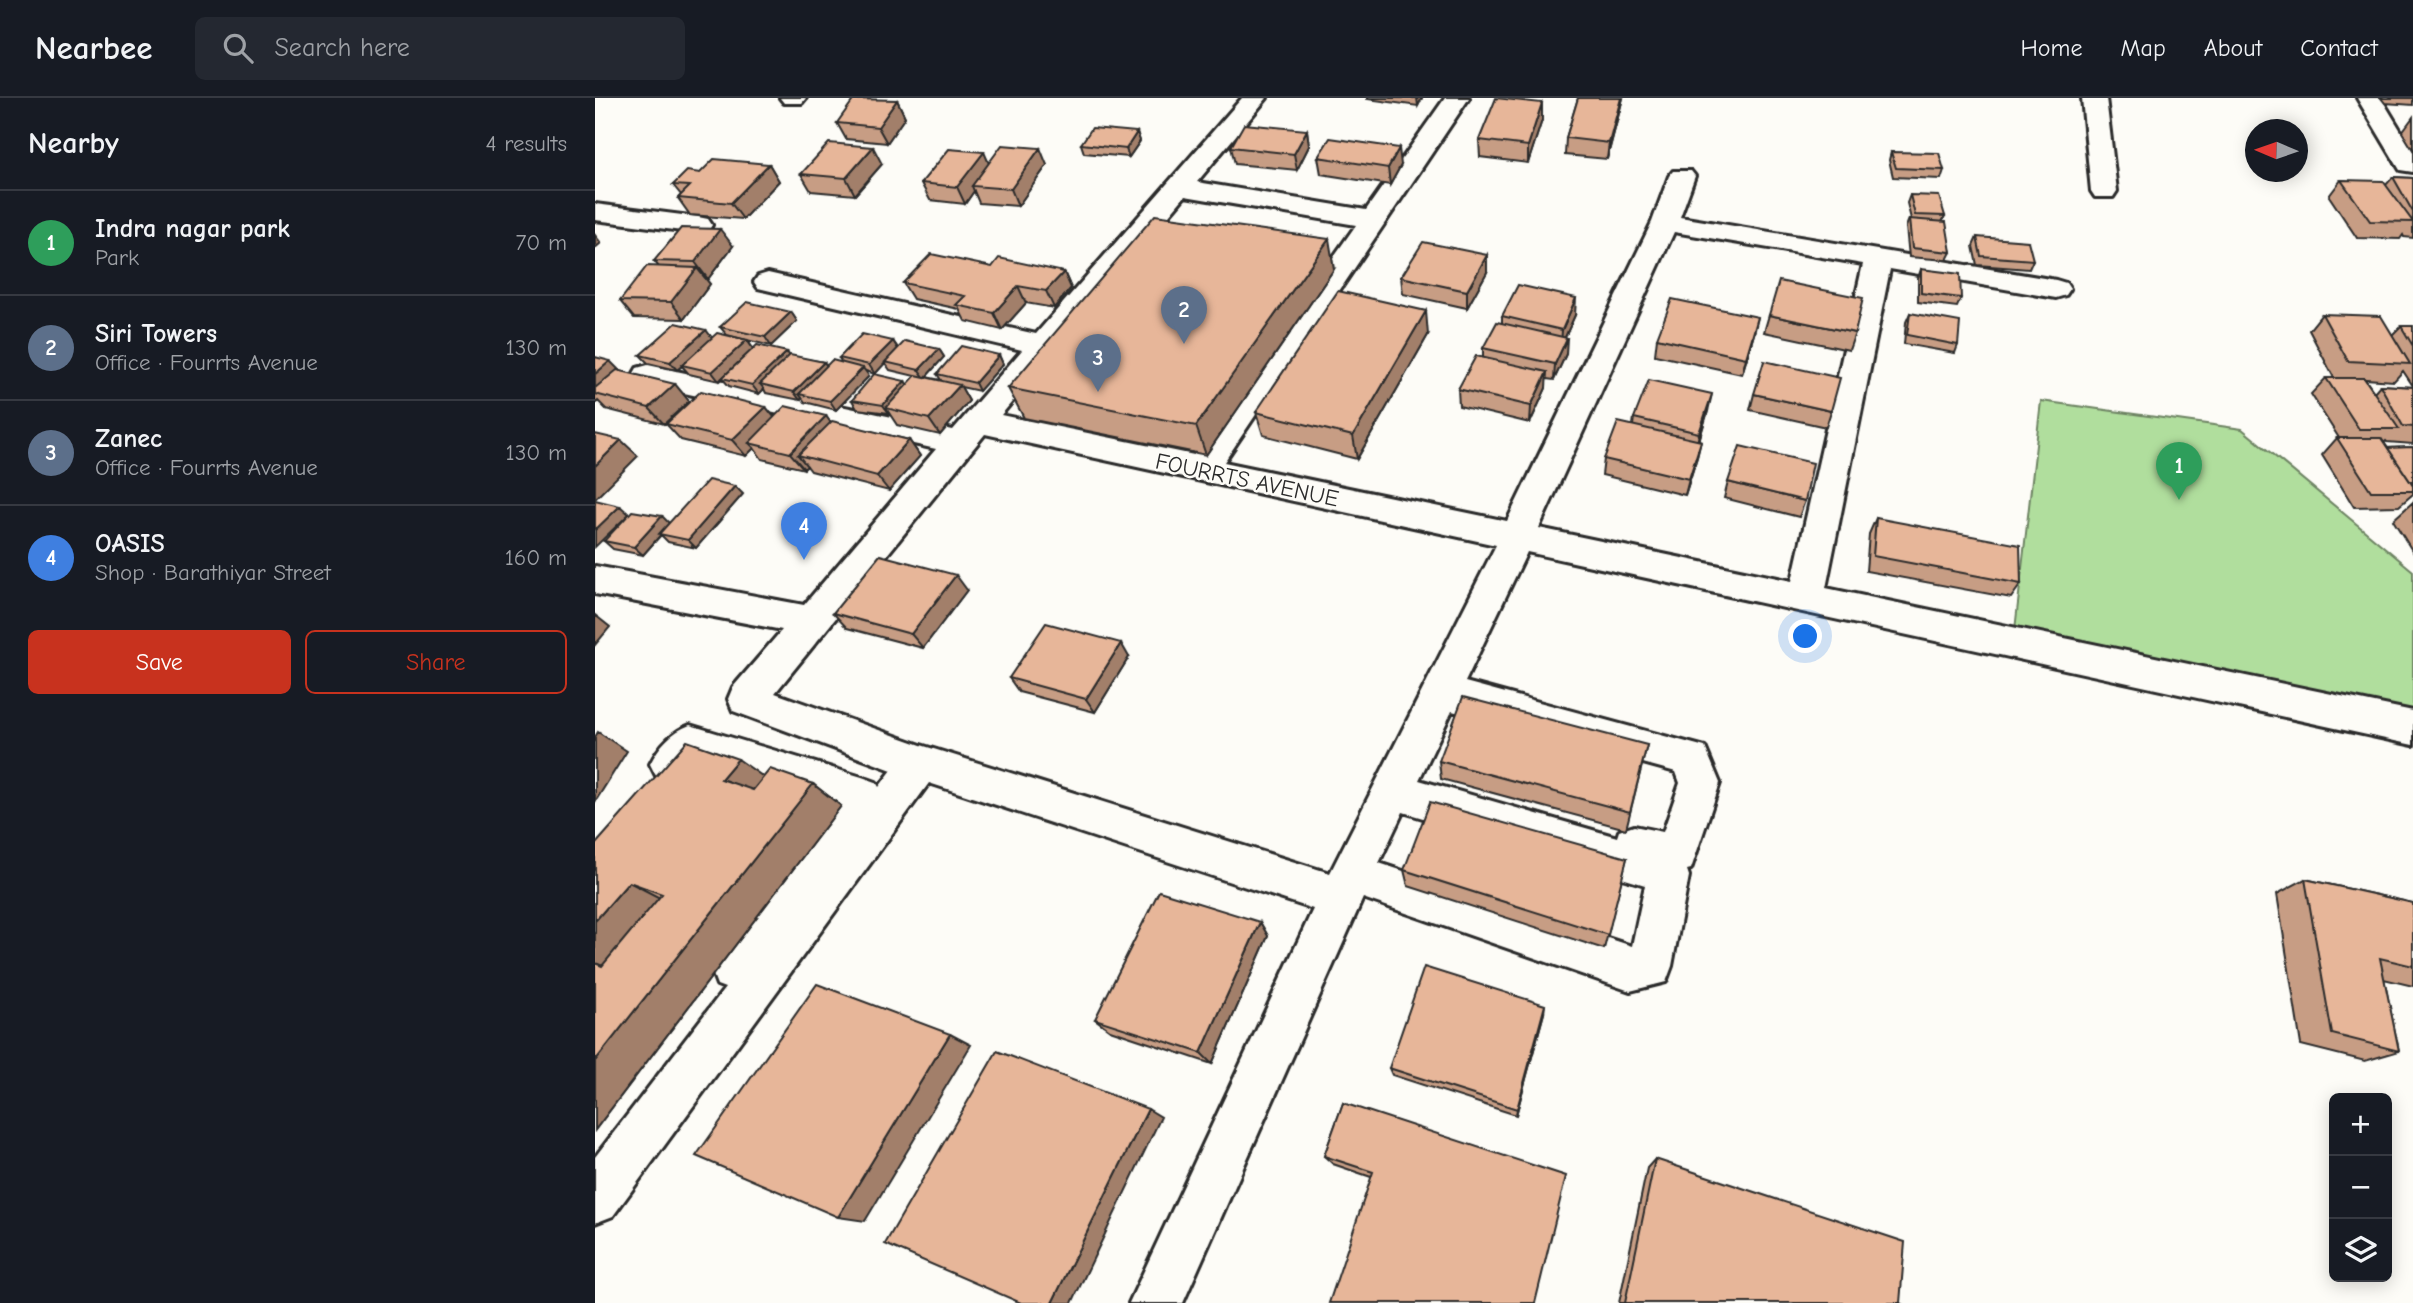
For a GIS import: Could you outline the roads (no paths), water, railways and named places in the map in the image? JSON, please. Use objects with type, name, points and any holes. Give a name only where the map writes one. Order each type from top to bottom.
[{"type":"street","points":[[1255,98],[969,432],[747,699],[921,763],[1630,969],[1650,966],[1668,876],[1663,870],[1397,783]]},
{"type":"street","points":[[1201,470],[1457,98]]},
{"type":"street","points":[[2094,98],[2104,191]]},
{"type":"street","points":[[2369,98],[2409,165]]},
{"type":"street","points":[[1156,1303],[1346,885],[1516,539],[1665,222],[1682,176]]},
{"type":"street","points":[[1179,187],[1375,220]]},
{"type":"street","points":[[595,212],[698,225]]},
{"type":"street","points":[[1665,222],[2056,289]]},
{"type":"street","points":[[1806,599],[1878,258]]},
{"type":"street","points":[[768,282],[1043,345]]},
{"type":"street","name":"FOURRTS AVENUE","points":[[648,375],[1201,470],[2413,728]]},
{"type":"street","points":[[595,580],[812,621]]},
{"type":"street","points":[[1397,783],[1676,855],[1700,783],[1691,759],[1442,692]]},
{"type":"street","points":[[595,1157],[862,795],[689,743],[644,794]]},
{"type":"street","points":[[595,1198],[921,763]]},
{"type":"place","name":"Siri Towers","points":[[1184,344]]},
{"type":"place","name":"Zanec","points":[[1098,392]]},
{"type":"place","name":"Indra nagar park","points":[[2179,500]]},
{"type":"place","name":"OASIS","points":[[804,560]]}]
